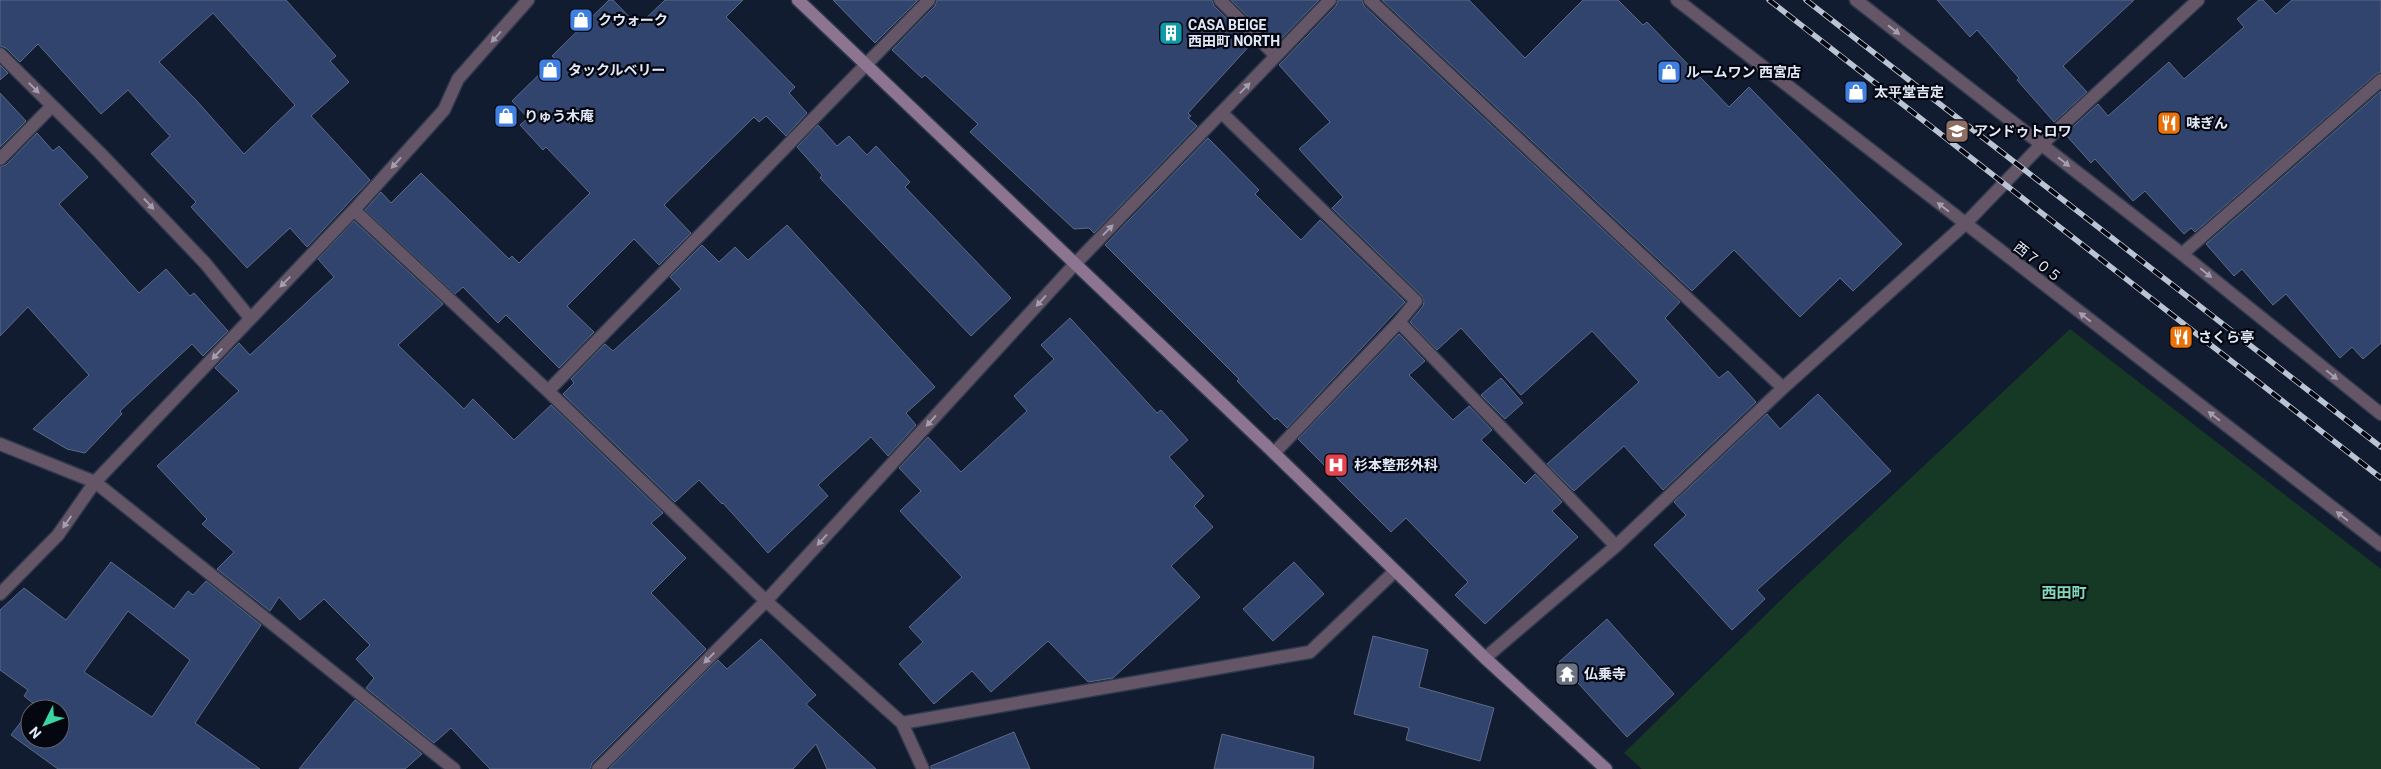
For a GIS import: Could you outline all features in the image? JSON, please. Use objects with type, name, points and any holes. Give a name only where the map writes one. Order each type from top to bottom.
[{"type":"street","points":[[0,594],[58,535],[95,482],[354,210],[444,110],[458,79],[528,0]]},
{"type":"street","points":[[798,0],[1074,265],[1274,453],[1485,658],[1606,769]]},
{"type":"street","points":[[548,392],[929,0]]},
{"type":"street","points":[[1220,0],[1276,56]]},
{"type":"street","points":[[598,769],[766,601],[1074,265],[1330,0]]},
{"type":"street","points":[[1370,0],[1783,388]]},
{"type":"street","name":"西７０５","points":[[1677,0],[2381,545]]},
{"type":"street","points":[[1856,0],[2182,254],[2381,414]]},
{"type":"street","points":[[1485,658],[1616,546],[1783,388],[1965,224],[2041,145],[2198,0]]},
{"type":"street","points":[[0,54],[100,153],[205,263],[250,318]]},
{"type":"street","points":[[2182,254],[2381,80]]},
{"type":"street","points":[[0,159],[52,106]]},
{"type":"street","points":[[1222,113],[1416,301],[1274,453]]},
{"type":"street","points":[[354,210],[548,392],[766,601],[902,723],[923,769]]},
{"type":"street","points":[[1398,322],[1616,546]]},
{"type":"street","points":[[0,444],[95,482],[454,769]]},
{"type":"street","points":[[902,723],[1310,652],[1394,571]]},
{"type":"green space","points":[[2070,329],[2381,569],[2381,769],[1642,769],[1624,753],[1788,593]]},
{"type":"building","points":[[0,0],[286,0],[336,56],[330,61],[349,82],[311,116],[370,180],[307,247],[290,228],[247,268],[191,207],[196,202],[151,154],[170,136],[128,90],[101,114],[38,44],[20,62],[6,48],[0,46]],"holes":[[[213,13],[295,105],[244,154],[159,62]]]},
{"type":"building","points":[[609,0],[613,0],[638,26],[665,0],[743,0],[726,17],[795,87],[789,93],[807,113],[786,136],[766,116],[759,122],[754,117],[664,205],[691,233],[659,265],[634,239],[567,306],[594,332],[559,368],[506,315],[498,323],[463,287],[455,294],[365,210],[381,192],[391,203],[421,173],[509,259],[512,256],[519,263],[590,193],[546,147],[543,150],[520,125],[528,118],[512,101],[555,59],[552,56]]},
{"type":"building","points":[[833,0],[918,0],[875,43]]},
{"type":"building","points":[[937,0],[1212,0],[1214,6],[1252,43],[1188,113],[1191,116],[1188,118],[1197,126],[1094,233],[1089,228],[1074,229],[970,132],[978,124],[925,75],[922,78],[892,50],[935,6]]},
{"type":"building","points":[[1231,0],[1319,0],[1276,44]]},
{"type":"building","points":[[1338,0],[1362,0],[1364,6],[1680,302],[1665,318],[1719,378],[1728,371],[1756,402],[1663,490],[1624,446],[1574,491],[1547,464],[1639,382],[1592,331],[1521,395],[1461,328],[1437,350],[1410,322],[1423,306],[1422,296],[1332,208],[1343,197],[1299,149],[1330,122],[1279,65],[1336,6]]},
{"type":"building","points":[[1382,0],[1469,0],[1525,58],[1583,0],[1618,0],[1643,25],[1647,22],[1729,107],[1749,87],[1902,244],[1853,291],[1840,278],[1800,317],[1734,250],[1692,291]]},
{"type":"building","points":[[1937,0],[2134,0],[2063,66],[2087,92],[2054,122],[1977,30],[1970,37]]},
{"type":"building","points":[[2259,0],[2263,0],[2276,14],[2292,0],[2381,0],[2381,72],[2376,74],[2195,232],[2191,228],[2184,234],[2145,191],[2133,201],[2095,159],[2091,163],[2065,134],[2098,104],[2108,116],[2169,62],[2184,79],[2244,27],[2237,19]]},
{"type":"building","points":[[0,65],[8,73],[0,80]]},
{"type":"building","points":[[2381,91],[2381,343],[2363,359],[2352,347],[2340,358],[2286,294],[2273,305],[2242,269],[2234,276],[2206,244]]},
{"type":"building","points":[[0,93],[26,121],[0,147]]},
{"type":"building","points":[[818,125],[837,146],[849,136],[867,155],[876,146],[910,182],[905,187],[1011,298],[971,336],[820,178],[822,175],[797,147]]},
{"type":"building","points":[[37,133],[53,151],[59,146],[88,177],[59,204],[139,293],[166,269],[190,296],[194,293],[228,331],[203,356],[192,344],[120,411],[122,414],[85,453],[67,449],[33,429],[89,375],[28,307],[0,336],[0,167],[6,165]]},
{"type":"building","points":[[1208,138],[1259,190],[1255,194],[1301,240],[1320,220],[1405,302],[1287,428],[1277,418],[1275,420],[1237,381],[1239,379],[1105,245]]},
{"type":"building","points":[[354,221],[443,304],[398,345],[464,409],[473,399],[514,440],[551,405],[663,513],[651,523],[686,558],[651,593],[706,649],[592,763],[590,769],[490,769],[451,728],[434,743],[366,688],[374,678],[356,659],[370,645],[324,599],[300,620],[279,597],[270,611],[217,569],[234,552],[202,524],[207,519],[157,466],[239,391],[215,368],[239,343],[250,355],[334,277],[318,259]]},
{"type":"building","points":[[787,225],[935,387],[906,413],[916,425],[888,456],[871,437],[818,485],[828,496],[768,553],[723,503],[699,480],[675,502],[563,394],[574,383],[571,379],[605,344],[613,351],[681,289],[670,277],[702,245],[719,262],[735,247],[748,260]]},
{"type":"building","points":[[1070,318],[1157,413],[1161,410],[1188,440],[1169,457],[1204,496],[1194,506],[1213,527],[1171,566],[1200,597],[1113,678],[1088,682],[1048,641],[991,692],[972,671],[934,704],[899,664],[923,642],[909,627],[962,577],[900,511],[921,491],[899,468],[928,437],[961,472],[1027,411],[1014,396],[1054,359],[1041,345]]},
{"type":"building","points":[[1399,334],[1425,361],[1409,375],[1453,420],[1469,406],[1492,430],[1481,440],[1525,484],[1535,474],[1562,502],[1552,511],[1578,537],[1485,624],[1455,595],[1468,582],[1406,518],[1391,532],[1298,439]]},
{"type":"building","points":[[1501,378],[1523,403],[1505,419],[1481,395]]},
{"type":"building","points":[[1818,394],[1891,471],[1757,590],[1765,599],[1732,630],[1654,545],[1686,515],[1674,502],[1767,414],[1780,429]]},
{"type":"building","points":[[111,562],[174,609],[188,591],[193,595],[206,581],[261,625],[195,723],[260,769],[58,769],[30,749],[70,749],[70,699],[28,699],[24,696],[28,690],[0,670],[0,610],[24,588],[66,620]],"holes":[[[128,611],[190,660],[152,717],[84,672]]]},
{"type":"building","points":[[1294,562],[1324,594],[1273,641],[1243,609]]},
{"type":"building","points":[[1607,619],[1674,694],[1627,737],[1559,662]]},
{"type":"building","points":[[1373,636],[1428,650],[1419,687],[1494,708],[1480,761],[1406,740],[1409,728],[1354,714]]},
{"type":"building","points":[[761,639],[816,695],[806,704],[876,769],[827,769],[816,744],[793,769],[609,769],[718,660],[727,669]]},
{"type":"building","points":[[355,700],[422,754],[405,769],[299,769]]},
{"type":"building","points":[[20,723],[20,742],[11,735]]},
{"type":"building","points":[[1014,732],[1030,769],[931,769],[931,766]]},
{"type":"building","points":[[1222,734],[1314,757],[1313,769],[1214,769]]},
{"type":"railway","points":[[1769,0],[2381,478]]},
{"type":"railway","points":[[1806,0],[2381,447]]},
{"type":"place","name":"クウォーク","points":[[581,20]]},
{"type":"place","name":"CASA BEIGE 西田町 NORTH","points":[[1171,33]]},
{"type":"place","name":"タックルベリー","points":[[550,70]]},
{"type":"place","name":"ルームワン 西宮店","points":[[1669,72]]},
{"type":"place","name":"太平堂吉定","points":[[1856,92]]},
{"type":"place","name":"りゅう木庵","points":[[506,116]]},
{"type":"place","name":"味ぎん","points":[[2169,123]]},
{"type":"place","name":"アンドゥトロワ","points":[[1957,131]]},
{"type":"place","name":"さくら亭","points":[[2181,337]]},
{"type":"place","name":"杉本整形外科","points":[[1336,465]]},
{"type":"place","name":"仏乗寺","points":[[1567,674]]},
{"type":"district","name":"西田町","points":[[2064,593]]}]
